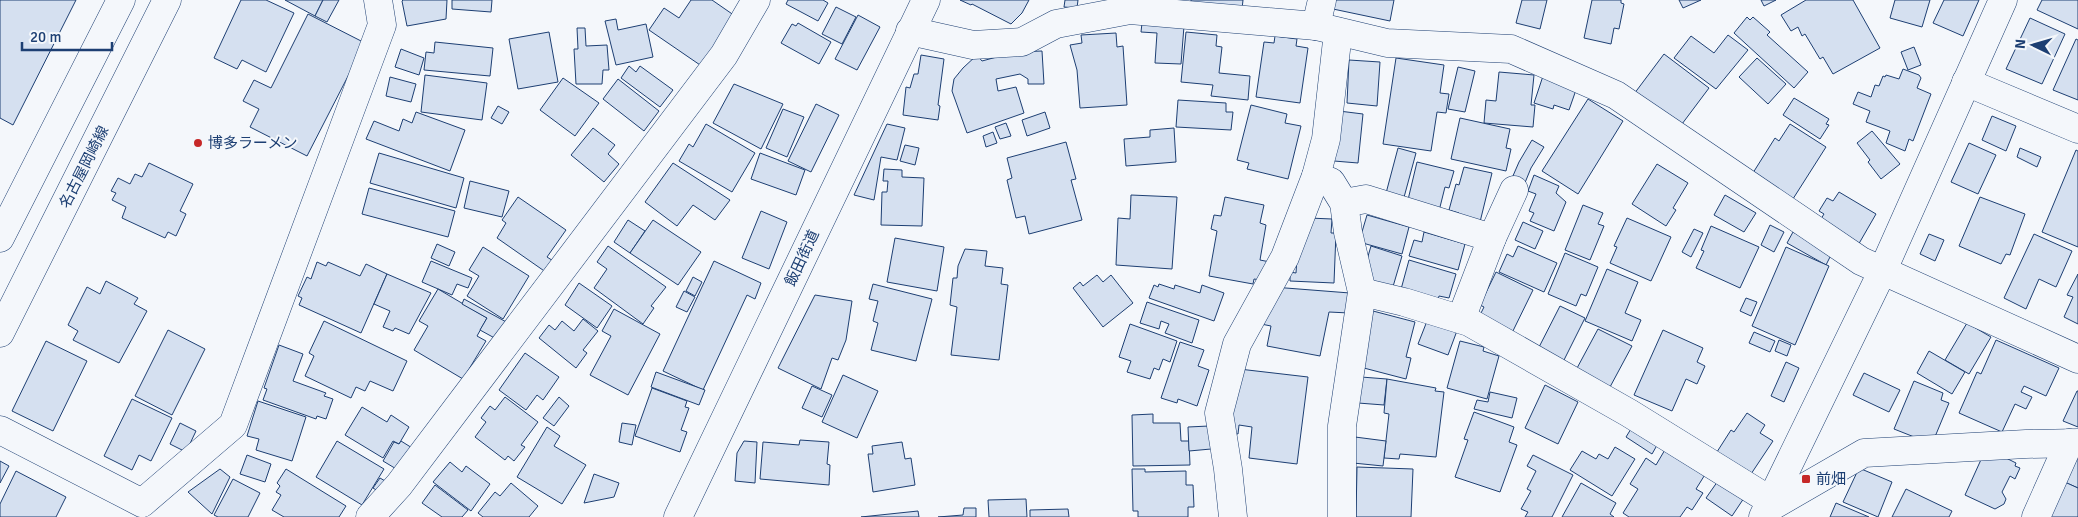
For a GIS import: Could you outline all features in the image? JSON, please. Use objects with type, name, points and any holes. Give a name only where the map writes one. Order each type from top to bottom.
[{"type":"street","points":[[0,238],[122,0]]},
{"type":"street","name":"名古屋岡崎線","points":[[0,333],[167,0]]},
{"type":"street","points":[[0,430],[142,503],[233,425],[382,25],[378,0]]},
{"type":"street","points":[[370,517],[399,485],[724,55],[756,0]]},
{"type":"street","name":"飯田街道","points":[[678,517],[926,0]]},
{"type":"street","points":[[1767,509],[1882,272],[2002,0]]},
{"type":"street","points":[[910,32],[973,45],[1022,42],[1056,24],[1130,10],[1325,19],[1388,43],[1511,49],[1616,95],[1860,261],[2078,359]]},
{"type":"street","points":[[1233,517],[1219,413],[1237,344],[1285,257],[1316,176],[1326,139],[1325,19]]},
{"type":"street","points":[[1966,82],[2078,129]]},
{"type":"street","points":[[1316,176],[1331,182],[1344,203],[1348,232],[1362,292],[1342,426],[1342,517]]},
{"type":"street","points":[[1461,319],[1492,238],[1514,190]]},
{"type":"street","points":[[1344,203],[1366,199],[1492,238]]},
{"type":"street","points":[[1362,292],[1470,322],[1629,413],[1767,509]]},
{"type":"street","points":[[1767,509],[1864,453],[2073,443],[2036,517]]},
{"type":"building","points":[[0,0],[76,0],[13,125],[0,118]]},
{"type":"building","points":[[241,0],[266,0],[294,13],[266,72],[242,60],[237,69],[214,58]]},
{"type":"building","points":[[285,0],[323,0],[315,16]]},
{"type":"building","points":[[323,0],[339,0],[327,22],[315,16]]},
{"type":"building","points":[[403,0],[447,0],[446,19],[407,26]]},
{"type":"building","points":[[452,0],[492,0],[491,12],[452,9]]},
{"type":"building","points":[[691,0],[712,0],[738,18],[703,67],[649,30],[664,8],[679,18]]},
{"type":"building","points":[[788,0],[823,0],[828,3],[818,21],[786,4]]},
{"type":"building","points":[[960,0],[1029,0],[1022,13],[1011,24]]},
{"type":"building","points":[[1065,0],[1078,0],[1077,8],[1064,7]]},
{"type":"building","points":[[1191,0],[1243,0],[1242,9],[1191,3]]},
{"type":"building","points":[[1335,0],[1394,0],[1390,21],[1333,9]]},
{"type":"building","points":[[1522,0],[1547,0],[1540,29],[1516,23]]},
{"type":"building","points":[[1592,0],[1621,0],[1621,3],[1624,4],[1619,29],[1614,28],[1611,44],[1584,38]]},
{"type":"building","points":[[1679,0],[1701,0],[1683,8]]},
{"type":"building","points":[[1761,0],[1776,0],[1764,6]]},
{"type":"building","points":[[1806,0],[1853,0],[1880,48],[1833,74],[1823,57],[1820,59],[1805,34],[1802,36],[1798,27],[1791,31],[1781,15]]},
{"type":"building","points":[[1895,0],[1930,0],[1922,27],[1890,18]]},
{"type":"building","points":[[1944,0],[1979,0],[1963,36],[1933,23]]},
{"type":"building","points":[[2042,0],[2078,0],[2078,29],[2037,10]]},
{"type":"building","points":[[836,7],[856,17],[842,44],[822,34]]},
{"type":"building","points":[[308,14],[365,43],[307,156],[250,127],[259,109],[243,101],[254,80],[271,88]]},
{"type":"building","points":[[858,15],[880,27],[857,70],[835,59]]},
{"type":"building","points":[[1747,17],[1750,20],[1753,17],[1770,32],[1767,35],[1808,72],[1794,88],[1734,33]]},
{"type":"building","points":[[2030,18],[2065,34],[2042,84],[2006,69]]},
{"type":"building","points":[[616,19],[618,30],[646,24],[653,57],[616,65],[605,21]]},
{"type":"building","points":[[798,23],[831,42],[819,64],[781,43],[792,24],[796,26]]},
{"type":"building","points":[[1142,23],[1184,26],[1181,64],[1155,63],[1157,33],[1141,32]]},
{"type":"building","points":[[577,28],[585,28],[586,46],[607,45],[609,70],[603,70],[602,84],[576,84],[574,49],[578,49]]},
{"type":"building","points":[[549,32],[558,82],[518,89],[509,39]]},
{"type":"building","points":[[1186,32],[1217,35],[1216,46],[1222,47],[1219,73],[1250,76],[1248,100],[1211,96],[1213,85],[1181,82]]},
{"type":"building","points":[[1116,33],[1117,47],[1123,46],[1127,105],[1080,108],[1077,70],[1070,45],[1082,43],[1081,35]]},
{"type":"building","points":[[1728,35],[1748,50],[1716,89],[1674,58],[1691,36],[1714,53]]},
{"type":"building","points":[[1275,36],[1297,39],[1296,46],[1308,48],[1300,103],[1256,97],[1264,42],[1274,43]]},
{"type":"building","points":[[2076,39],[2078,40],[2078,100],[2053,90]]},
{"type":"building","points":[[435,42],[493,48],[490,76],[424,70],[426,52],[434,53]]},
{"type":"building","points":[[1914,47],[1921,65],[1908,70],[1901,52]]},
{"type":"building","points":[[401,49],[424,58],[419,75],[395,67]]},
{"type":"building","points":[[1042,51],[1044,84],[1028,84],[1028,79],[1020,74],[996,79],[998,91],[1016,87],[1024,113],[967,133],[952,91],[954,79],[963,68],[977,55],[982,61],[1015,52]]},
{"type":"building","points":[[1664,54],[1709,88],[1676,132],[1631,98]]},
{"type":"building","points":[[921,55],[944,59],[938,120],[903,115],[906,87],[910,88],[914,74],[918,74]]},
{"type":"building","points":[[1396,58],[1444,65],[1440,93],[1449,94],[1446,113],[1437,112],[1431,151],[1383,144]]},
{"type":"building","points":[[1757,58],[1786,84],[1768,104],[1739,77]]},
{"type":"building","points":[[1349,60],[1380,62],[1377,106],[1347,103]]},
{"type":"building","points":[[629,66],[636,72],[640,66],[673,90],[660,107],[621,78]]},
{"type":"building","points":[[1458,67],[1475,71],[1465,112],[1448,109]]},
{"type":"building","points":[[1903,69],[1919,75],[1921,78],[1917,88],[1931,94],[1913,141],[1909,139],[1905,151],[1886,143],[1890,131],[1866,122],[1870,111],[1853,104],[1858,92],[1871,97],[1875,85],[1879,86],[1883,76],[1885,77],[1886,75],[1899,79]]},
{"type":"building","points":[[1499,72],[1534,75],[1531,105],[1535,105],[1533,127],[1484,123],[1486,100],[1496,101]]},
{"type":"building","points":[[425,75],[487,83],[482,120],[421,112]]},
{"type":"building","points":[[1543,76],[1577,87],[1569,110],[1554,105],[1553,109],[1534,103]]},
{"type":"building","points":[[390,77],[416,84],[411,102],[386,96]]},
{"type":"building","points":[[563,78],[599,103],[575,136],[540,110]]},
{"type":"building","points":[[618,79],[659,111],[644,131],[603,99]]},
{"type":"building","points":[[734,84],[783,104],[761,149],[713,123]]},
{"type":"building","points":[[1794,98],[1829,119],[1826,124],[1829,125],[1820,139],[1783,115]]},
{"type":"building","points":[[1588,99],[1623,121],[1578,194],[1542,171]]},
{"type":"building","points":[[1178,100],[1226,103],[1226,112],[1233,112],[1231,130],[1176,127]]},
{"type":"building","points":[[816,104],[839,115],[811,172],[788,161]]},
{"type":"building","points":[[1251,105],[1287,114],[1285,123],[1301,126],[1288,179],[1247,169],[1249,163],[1237,160]]},
{"type":"building","points":[[498,106],[509,112],[502,124],[491,118]]},
{"type":"building","points":[[783,109],[804,117],[787,157],[766,148]]},
{"type":"building","points":[[1339,111],[1363,114],[1358,163],[1334,161]]},
{"type":"building","points":[[416,112],[465,130],[450,171],[366,139],[374,121],[399,131],[403,119],[412,123]]},
{"type":"building","points":[[1045,112],[1050,128],[1027,136],[1022,120]]},
{"type":"building","points":[[1992,116],[2016,126],[2006,151],[1982,140]]},
{"type":"building","points":[[1460,118],[1510,129],[1506,148],[1511,149],[1506,171],[1451,159]]},
{"type":"building","points":[[1006,123],[1011,136],[1000,139],[995,127]]},
{"type":"building","points":[[706,124],[755,153],[732,192],[679,161],[689,144],[693,147]]},
{"type":"building","points":[[887,124],[905,128],[897,160],[881,157],[874,200],[854,195]]},
{"type":"building","points":[[1790,124],[1826,147],[1791,202],[1751,176],[1775,138],[1779,141]]},
{"type":"building","points":[[593,128],[615,145],[608,154],[619,164],[604,182],[571,155]]},
{"type":"building","points":[[1174,128],[1176,162],[1126,166],[1124,139],[1150,137],[1150,130]]},
{"type":"building","points":[[1872,131],[1900,164],[1881,179],[1857,143]]},
{"type":"building","points":[[993,132],[997,143],[986,147],[983,136]]},
{"type":"building","points":[[1532,140],[1544,147],[1531,168],[1522,190],[1509,185],[1519,162]]},
{"type":"building","points":[[1066,142],[1076,179],[1071,180],[1082,220],[1029,234],[1025,216],[1016,218],[1007,180],[1012,178],[1007,158]]},
{"type":"building","points":[[1969,143],[1996,155],[1978,194],[1951,182]]},
{"type":"building","points":[[905,145],[919,148],[915,165],[900,161]]},
{"type":"building","points":[[1398,148],[1416,153],[1403,201],[1385,197]]},
{"type":"building","points":[[2020,148],[2041,157],[2037,167],[2017,157]]},
{"type":"building","points":[[2076,150],[2078,151],[2078,247],[2042,232]]},
{"type":"building","points":[[379,153],[464,178],[456,208],[370,183]]},
{"type":"building","points":[[760,153],[805,170],[796,195],[751,179]]},
{"type":"building","points":[[1417,162],[1454,171],[1449,188],[1445,187],[1439,211],[1407,204]]},
{"type":"building","points":[[149,163],[193,184],[180,211],[186,214],[176,236],[168,232],[165,238],[122,218],[126,207],[112,200],[116,193],[111,191],[118,178],[130,184],[135,174],[142,177]]},
{"type":"building","points":[[673,163],[730,200],[715,220],[693,205],[677,226],[645,202]]},
{"type":"building","points":[[1657,164],[1688,183],[1673,208],[1676,210],[1666,226],[1632,204]]},
{"type":"building","points":[[1464,167],[1492,173],[1480,222],[1458,217],[1459,213],[1449,210],[1456,184],[1459,185]]},
{"type":"building","points":[[884,169],[902,170],[902,177],[924,178],[922,226],[881,225],[882,192],[887,192],[888,181],[883,181]]},
{"type":"building","points":[[1534,175],[1559,186],[1556,193],[1566,202],[1554,231],[1530,221],[1534,213],[1529,211],[1536,194],[1528,191]]},
{"type":"building","points":[[470,181],[509,191],[502,217],[464,208]]},
{"type":"building","points":[[369,188],[455,211],[448,237],[362,214]]},
{"type":"building","points":[[1839,192],[1876,214],[1857,247],[1819,222],[1824,214],[1819,211],[1827,198],[1833,201]]},
{"type":"building","points":[[1131,195],[1177,197],[1172,269],[1116,265],[1118,218],[1130,219]]},
{"type":"building","points":[[1725,195],[1756,213],[1744,232],[1714,215]]},
{"type":"building","points":[[518,197],[566,230],[547,257],[558,264],[550,275],[497,238],[506,223],[502,220]]},
{"type":"building","points":[[1225,197],[1264,205],[1260,223],[1266,225],[1260,260],[1270,262],[1267,281],[1254,279],[1253,284],[1209,276],[1217,231],[1211,229],[1214,215],[1221,216]]},
{"type":"building","points":[[1980,197],[2025,214],[2010,255],[2006,254],[2001,264],[1959,246]]},
{"type":"building","points":[[1583,205],[1603,213],[1598,224],[1604,226],[1590,260],[1565,250]]},
{"type":"building","points":[[761,211],[787,222],[769,269],[742,258]]},
{"type":"building","points":[[1367,215],[1409,227],[1402,254],[1359,242]]},
{"type":"building","points":[[1309,218],[1332,219],[1331,233],[1336,233],[1334,283],[1290,281],[1290,272],[1296,273],[1298,243]]},
{"type":"building","points":[[1627,218],[1671,237],[1651,281],[1610,263],[1617,247],[1614,246]]},
{"type":"building","points":[[628,220],[645,231],[630,253],[614,242]]},
{"type":"building","points":[[653,220],[701,252],[678,285],[630,253]]},
{"type":"building","points":[[1523,222],[1543,231],[1535,249],[1515,240]]},
{"type":"building","points":[[1770,225],[1784,232],[1774,252],[1761,245]]},
{"type":"building","points":[[1711,226],[1759,247],[1740,288],[1696,268],[1704,251],[1701,250]]},
{"type":"building","points":[[1694,229],[1703,233],[1691,257],[1682,252]]},
{"type":"building","points":[[1424,232],[1465,244],[1458,270],[1409,256],[1414,240],[1422,242]]},
{"type":"building","points":[[1793,232],[1832,253],[1826,265],[1787,243]]},
{"type":"building","points":[[1929,234],[1944,240],[1935,261],[1920,254]]},
{"type":"building","points":[[2034,234],[2072,251],[2056,287],[2039,279],[2026,309],[2004,298]]},
{"type":"building","points":[[895,238],[944,247],[937,291],[887,282]]},
{"type":"building","points":[[437,244],[455,252],[449,266],[431,258]]},
{"type":"building","points":[[608,246],[666,287],[651,306],[654,308],[643,324],[594,288],[607,269],[597,262]]},
{"type":"building","points":[[1371,246],[1402,256],[1392,290],[1366,282],[1364,270]]},
{"type":"building","points":[[1518,246],[1557,263],[1544,292],[1499,272],[1507,254],[1513,257]]},
{"type":"building","points":[[483,247],[529,276],[503,319],[467,296],[479,276],[469,270]]},
{"type":"building","points":[[1786,247],[1829,266],[1795,345],[1752,326]]},
{"type":"building","points":[[965,249],[987,251],[985,266],[1003,268],[1001,284],[1008,285],[999,360],[951,355],[957,307],[950,305],[953,278],[957,278],[958,266]]},
{"type":"building","points":[[1565,253],[1598,267],[1586,296],[1581,294],[1576,306],[1548,294]]},
{"type":"building","points":[[1409,260],[1456,274],[1449,298],[1439,296],[1437,303],[1400,293]]},
{"type":"building","points":[[431,261],[472,278],[468,288],[457,284],[452,295],[422,282]]},
{"type":"building","points":[[714,261],[761,283],[755,299],[747,295],[703,390],[663,371]]},
{"type":"building","points":[[317,262],[326,266],[328,262],[360,276],[366,264],[387,274],[361,333],[299,305],[302,298],[298,296],[307,277],[311,279]]},
{"type":"building","points":[[1607,269],[1638,282],[1625,313],[1641,320],[1632,341],[1585,321]]},
{"type":"building","points":[[1496,272],[1533,290],[1510,337],[1477,321],[1484,307],[1480,305]]},
{"type":"building","points":[[387,274],[431,293],[409,334],[395,328],[393,331],[383,327],[390,311],[374,304]]},
{"type":"building","points":[[2078,274],[2078,324],[2064,317],[2073,297],[2067,295]]},
{"type":"building","points":[[1097,275],[1103,282],[1111,275],[1133,303],[1103,327],[1073,288],[1080,282],[1083,286]]},
{"type":"building","points":[[693,277],[702,282],[695,296],[686,291]]},
{"type":"building","points":[[106,281],[138,298],[134,304],[147,311],[119,363],[73,340],[78,331],[68,325],[87,287],[100,294]]},
{"type":"building","points":[[579,283],[612,306],[597,328],[565,305]]},
{"type":"building","points":[[873,284],[932,299],[916,361],[871,350],[878,323],[873,321],[878,301],[869,299]]},
{"type":"building","points":[[1159,284],[1174,289],[1175,285],[1200,293],[1202,285],[1224,293],[1214,321],[1149,298],[1154,285],[1158,287]]},
{"type":"building","points":[[1273,287],[1350,293],[1349,313],[1329,312],[1320,356],[1267,346],[1271,326],[1256,323]]},
{"type":"building","points":[[438,289],[487,318],[477,336],[486,341],[463,379],[414,350],[428,326],[419,321]]},
{"type":"building","points":[[684,291],[695,297],[687,312],[676,307]]},
{"type":"building","points":[[815,295],[852,301],[846,340],[838,360],[832,358],[821,389],[778,368]]},
{"type":"building","points":[[1746,298],[1757,302],[1751,316],[1740,311]]},
{"type":"building","points":[[464,299],[510,324],[500,341],[480,330],[487,318],[462,304]]},
{"type":"building","points":[[1147,302],[1199,320],[1192,343],[1165,333],[1169,324],[1161,321],[1159,329],[1140,323]]},
{"type":"building","points":[[1560,306],[1585,318],[1561,366],[1536,353]]},
{"type":"building","points":[[614,309],[660,334],[628,395],[590,375],[611,336],[602,331]]},
{"type":"building","points":[[1373,311],[1415,322],[1406,357],[1411,358],[1406,379],[1360,367]]},
{"type":"building","points":[[1429,316],[1458,328],[1448,355],[1418,344]]},
{"type":"building","points":[[583,319],[598,331],[583,350],[587,353],[576,368],[539,338],[549,325],[555,330],[562,321],[574,331]]},
{"type":"building","points":[[324,321],[407,361],[393,391],[370,381],[365,391],[356,387],[351,398],[305,376],[314,356],[309,353]]},
{"type":"building","points":[[1967,323],[1991,337],[1969,374],[1945,360]]},
{"type":"building","points":[[1130,324],[1177,341],[1170,362],[1163,359],[1159,370],[1154,368],[1150,379],[1127,372],[1131,361],[1119,357]]},
{"type":"building","points":[[1598,329],[1632,346],[1610,387],[1576,370]]},
{"type":"building","points":[[168,330],[205,349],[172,415],[135,396]]},
{"type":"building","points":[[1663,330],[1703,348],[1697,362],[1705,366],[1697,384],[1686,379],[1672,411],[1634,395]]},
{"type":"building","points":[[1754,332],[1775,341],[1770,352],[1749,343]]},
{"type":"building","points":[[1779,340],[1791,345],[1787,356],[1775,351]]},
{"type":"building","points":[[1996,340],[2059,368],[2046,396],[2024,386],[2021,392],[2032,397],[2026,409],[2015,404],[2002,432],[1959,413],[1977,372],[1981,374]]},
{"type":"building","points":[[46,341],[87,361],[53,431],[12,411]]},
{"type":"building","points":[[1460,341],[1484,347],[1483,351],[1499,356],[1487,399],[1447,388]]},
{"type":"building","points":[[1180,342],[1204,350],[1198,366],[1209,370],[1197,406],[1178,399],[1177,403],[1161,398]]},
{"type":"building","points":[[279,345],[303,354],[293,381],[326,393],[324,396],[333,399],[326,419],[317,416],[316,419],[263,400],[267,389],[264,388]]},
{"type":"building","points":[[1929,351],[1965,372],[1952,394],[1917,373]]},
{"type":"building","points":[[525,353],[559,377],[543,400],[537,395],[526,410],[499,390]]},
{"type":"building","points":[[1786,362],[1799,368],[1784,402],[1771,396]]},
{"type":"building","points":[[1239,369],[1308,377],[1297,464],[1249,458],[1252,427],[1239,425],[1238,434],[1227,432]]},
{"type":"building","points":[[656,372],[705,390],[699,405],[651,387]]},
{"type":"building","points":[[1864,373],[1900,390],[1889,412],[1853,395]]},
{"type":"building","points":[[843,375],[878,391],[857,438],[822,422]]},
{"type":"building","points":[[1361,377],[1387,379],[1384,405],[1358,403]]},
{"type":"building","points":[[1387,379],[1436,388],[1435,391],[1444,392],[1436,457],[1400,454],[1399,459],[1384,458],[1389,414],[1384,413]]},
{"type":"building","points":[[1914,381],[1943,393],[1941,400],[1949,403],[1932,444],[1894,429]]},
{"type":"building","points":[[1545,385],[1578,402],[1558,444],[1525,428]]},
{"type":"building","points":[[812,386],[832,395],[822,417],[802,408]]},
{"type":"building","points":[[652,388],[687,401],[685,407],[689,408],[681,430],[687,432],[680,452],[635,436]]},
{"type":"building","points":[[2078,391],[2078,427],[2063,421]]},
{"type":"building","points":[[1490,392],[1517,398],[1512,418],[1474,409],[1477,400],[1488,402]]},
{"type":"building","points":[[505,397],[538,422],[521,445],[525,447],[514,461],[508,456],[505,460],[475,437],[486,422],[481,418],[490,406],[495,410]]},
{"type":"building","points":[[559,397],[569,406],[554,426],[543,418]]},
{"type":"building","points":[[132,399],[172,418],[151,461],[139,455],[132,470],[104,456]]},
{"type":"building","points":[[258,401],[306,417],[292,461],[256,450],[259,439],[247,436]]},
{"type":"building","points":[[362,407],[387,422],[391,415],[409,427],[399,444],[393,441],[383,458],[345,435]]},
{"type":"building","points":[[1474,412],[1514,427],[1509,442],[1517,445],[1500,492],[1455,477],[1468,440],[1464,439]]},
{"type":"building","points":[[1747,413],[1765,425],[1760,433],[1773,441],[1749,477],[1715,455],[1731,430],[1734,432]]},
{"type":"building","points":[[1153,414],[1153,423],[1180,423],[1181,441],[1189,441],[1190,465],[1133,466],[1132,415]]},
{"type":"building","points":[[180,423],[196,431],[186,452],[170,444]]},
{"type":"building","points":[[622,423],[636,425],[632,445],[619,442]]},
{"type":"building","points":[[1634,424],[1660,440],[1652,454],[1626,437]]},
{"type":"building","points":[[1209,426],[1211,449],[1189,451],[1188,427]]},
{"type":"building","points":[[547,427],[560,436],[554,446],[586,465],[562,504],[517,477]]},
{"type":"building","points":[[1355,437],[1386,441],[1383,466],[1353,463]]},
{"type":"building","points":[[800,440],[829,442],[827,464],[830,465],[829,485],[760,479],[763,442],[799,445]]},
{"type":"building","points":[[337,441],[384,469],[362,505],[316,477]]},
{"type":"building","points":[[401,441],[417,451],[403,473],[383,461],[394,442],[399,444]]},
{"type":"building","points":[[744,441],[757,442],[755,483],[735,481],[737,453]]},
{"type":"building","points":[[902,442],[905,459],[911,458],[915,485],[873,492],[868,454],[873,454],[872,446]]},
{"type":"building","points":[[1615,447],[1635,459],[1612,496],[1570,470],[1582,451],[1596,459],[1599,454],[1608,459]]},
{"type":"building","points":[[1666,448],[1706,473],[1696,489],[1703,493],[1692,510],[1687,507],[1680,517],[1629,517],[1623,513],[1638,489],[1630,484],[1646,458],[1656,465]]},
{"type":"building","points":[[1984,453],[1998,454],[2016,463],[2015,466],[2020,468],[2015,479],[2010,476],[2002,492],[2006,499],[2004,504],[1995,509],[1965,495]]},
{"type":"building","points":[[247,455],[271,464],[265,482],[240,474]]},
{"type":"building","points":[[1533,455],[1573,475],[1552,517],[1525,517],[1528,512],[1521,509],[1531,491],[1527,489],[1536,471],[1527,466]]},
{"type":"building","points":[[2078,455],[2078,488],[2062,481]]},
{"type":"building","points":[[0,461],[9,466],[0,483]]},
{"type":"building","points":[[450,462],[462,472],[466,466],[490,484],[471,511],[433,482]]},
{"type":"building","points":[[1357,467],[1413,469],[1411,517],[1356,517]]},
{"type":"building","points":[[1859,468],[1892,482],[1878,517],[1843,502]]},
{"type":"building","points":[[220,469],[230,477],[212,514],[188,492]]},
{"type":"building","points":[[286,469],[346,506],[339,517],[284,517],[272,510],[281,495],[276,492],[280,486],[277,483]]},
{"type":"building","points":[[1132,469],[1145,469],[1145,472],[1186,471],[1186,485],[1193,485],[1194,507],[1188,507],[1188,517],[1138,517],[1138,511],[1133,511]]},
{"type":"building","points":[[16,471],[66,497],[56,517],[0,517],[0,504]]},
{"type":"building","points":[[594,474],[619,483],[614,497],[584,503]]},
{"type":"building","points":[[380,478],[392,485],[386,496],[373,488]]},
{"type":"building","points":[[1720,478],[1746,495],[1732,516],[1706,498]]},
{"type":"building","points":[[233,479],[260,493],[248,517],[218,517],[214,515]]},
{"type":"building","points":[[2058,479],[2078,488],[2078,517],[2048,517]]},
{"type":"building","points":[[511,483],[538,506],[529,517],[483,517],[478,513],[495,492],[500,496]]},
{"type":"building","points":[[1581,483],[1616,503],[1610,514],[1614,517],[1562,517]]},
{"type":"building","points":[[435,485],[468,510],[462,517],[442,517],[422,503]]},
{"type":"building","points":[[1906,489],[1952,511],[1949,517],[1892,517]]},
{"type":"building","points":[[1026,499],[1027,517],[989,517],[988,500]]},
{"type":"building","points":[[1836,503],[1869,517],[1830,517]]},
{"type":"building","points":[[964,508],[976,508],[976,517],[938,517],[963,515]]},
{"type":"building","points":[[1068,509],[1069,517],[1030,517],[1030,510]]},
{"type":"building","points":[[918,511],[919,517],[861,517]]},
{"type":"place","name":"博多ラーメン","points":[[198,143]]},
{"type":"place","name":"前畑","points":[[1806,479]]}]
